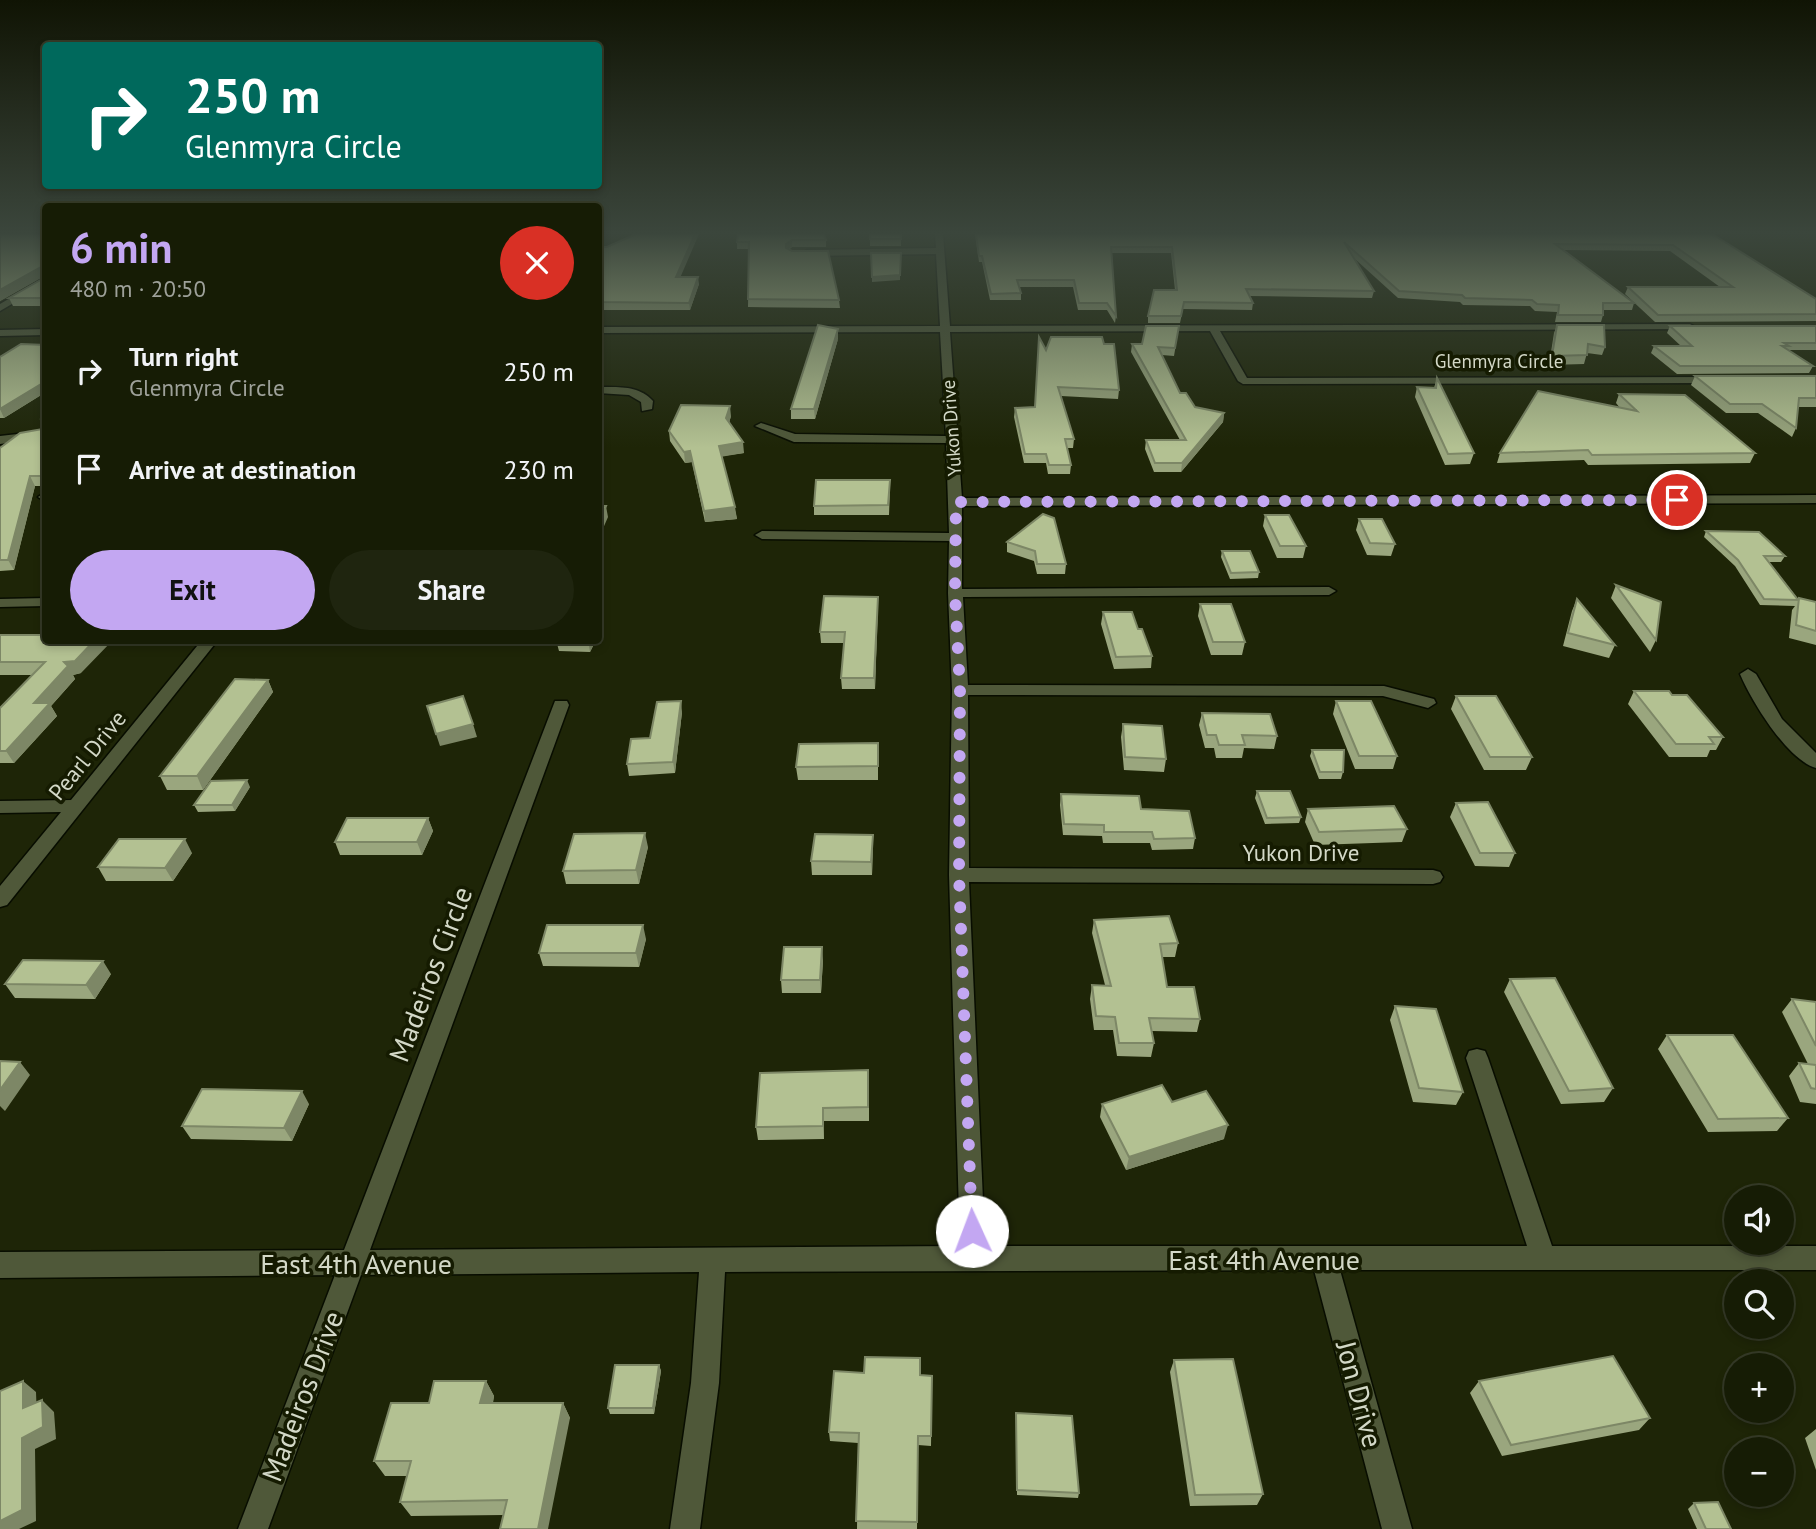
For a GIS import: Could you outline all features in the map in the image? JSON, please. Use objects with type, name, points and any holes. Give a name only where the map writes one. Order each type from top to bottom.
[{"type":"street","name":"Yukon Drive","points":[[943,305],[956,502],[955,593],[960,690],[959,875],[973,1258]]},
{"type":"street","points":[[602,330],[1706,327]]},
{"type":"street","name":"Glenmyra Circle","points":[[1214,329],[1243,381],[1732,380]]},
{"type":"street","points":[[0,333],[42,332]]},
{"type":"street","points":[[602,390],[630,391],[642,396],[647,401],[646,409]]},
{"type":"street","points":[[761,426],[793,438],[952,440]]},
{"type":"street","points":[[0,440],[42,434]]},
{"type":"street","points":[[956,502],[1816,499]]},
{"type":"street","points":[[762,535],[955,537]]},
{"type":"street","points":[[955,593],[1329,591]]},
{"type":"street","points":[[0,603],[42,602]]},
{"type":"street","name":"Pearl Drive","points":[[0,900],[208,644]]},
{"type":"street","points":[[1748,674],[1757,698],[1774,722],[1816,762]]},
{"type":"street","points":[[960,690],[1384,691],[1428,703]]},
{"type":"street","name":"Madeiros Circle","points":[[352,1262],[561,705]]},
{"type":"street","points":[[0,807],[77,806]]},
{"type":"street","name":"Yukon Drive","points":[[959,875],[1433,877]]},
{"type":"street","points":[[1477,1058],[1544,1259]]},
{"type":"street","name":"East 4th Avenue","points":[[0,1265],[713,1262],[973,1258],[1816,1258]]},
{"type":"street","name":"Jon Drive","points":[[1324,1260],[1397,1529]]},
{"type":"street","name":"Madeiros Drive","points":[[253,1529],[352,1262]]},
{"type":"street","points":[[685,1529],[705,1383],[713,1262]]},
{"type":"building","points":[[1109,305],[1115,305],[1116,316]]},
{"type":"building","points":[[1150,305],[1183,305],[1181,316],[1148,316]]},
{"type":"building","points":[[1559,305],[1603,305],[1603,315],[1558,315]]},
{"type":"building","points":[[1648,305],[1816,305],[1816,314],[1658,315]]},
{"type":"building","points":[[818,325],[838,329],[814,409],[791,409]]},
{"type":"building","points":[[1557,325],[1604,325],[1605,347],[1588,344],[1587,355],[1552,356]]},
{"type":"building","points":[[1146,326],[1179,326],[1175,348],[1158,347],[1180,393],[1186,393],[1195,407],[1224,413],[1182,463],[1155,463],[1146,440],[1186,440],[1132,344],[1142,344]]},
{"type":"building","points":[[1670,326],[1816,326],[1816,343],[1784,343],[1789,346],[1782,346],[1813,366],[1680,366],[1654,346],[1692,346]]},
{"type":"building","points":[[1039,337],[1046,350],[1051,337],[1102,337],[1104,344],[1114,344],[1119,390],[1058,387],[1074,439],[1065,439],[1071,465],[1049,465],[1046,454],[1025,454],[1015,408],[1035,407]]},
{"type":"building","points":[[21,344],[42,345],[42,383],[0,409],[0,357]]},
{"type":"building","points":[[1695,376],[1816,376],[1816,398],[1799,398],[1796,428],[1762,404],[1730,404]]},
{"type":"building","points":[[1437,378],[1474,453],[1448,454],[1417,387],[1436,388]]},
{"type":"building","points":[[1538,391],[1637,411],[1619,394],[1685,395],[1755,453],[1592,455],[1588,450],[1500,453]]},
{"type":"building","points":[[681,405],[730,406],[726,418],[743,442],[719,446],[735,507],[704,511],[690,451],[684,452],[669,431]]},
{"type":"building","points":[[42,429],[42,476],[30,476],[8,560],[0,560],[0,448],[20,433]]},
{"type":"building","points":[[816,480],[890,480],[888,505],[814,506]]},
{"type":"building","points":[[1043,514],[1054,518],[1066,564],[1037,564],[1035,551],[1007,542]]},
{"type":"building","points":[[1265,515],[1289,515],[1306,546],[1280,546]]},
{"type":"building","points":[[1359,519],[1382,519],[1395,544],[1370,543]]},
{"type":"building","points":[[1706,531],[1759,532],[1785,556],[1764,556],[1798,600],[1764,599],[1738,560]]},
{"type":"building","points":[[1222,551],[1250,551],[1259,572],[1231,573]]},
{"type":"building","points":[[1616,585],[1661,602],[1656,640]]},
{"type":"building","points":[[824,596],[878,597],[874,678],[841,678],[845,632],[820,632]]},
{"type":"building","points":[[1799,598],[1816,602],[1816,631],[1796,625]]},
{"type":"building","points":[[1577,599],[1615,645],[1568,633]]},
{"type":"building","points":[[1200,604],[1231,604],[1245,642],[1213,642]]},
{"type":"building","points":[[1103,612],[1132,612],[1152,656],[1116,657]]},
{"type":"building","points":[[0,635],[42,635],[42,644],[91,644],[75,661],[64,662],[68,666],[34,703],[50,703],[6,751],[0,751],[0,708],[45,662],[0,662]]},
{"type":"building","points":[[235,679],[268,680],[197,776],[160,776]]},
{"type":"building","points":[[1634,691],[1669,691],[1672,695],[1687,695],[1723,737],[1709,737],[1714,744],[1676,744]]},
{"type":"building","points":[[463,696],[473,724],[436,734],[427,706]]},
{"type":"building","points":[[1456,696],[1496,696],[1532,757],[1490,757]]},
{"type":"building","points":[[681,701],[673,762],[627,764],[631,739],[650,738],[657,702]]},
{"type":"building","points":[[1336,701],[1371,701],[1397,756],[1359,756]]},
{"type":"building","points":[[1202,713],[1270,714],[1277,736],[1242,735],[1245,745],[1219,745],[1216,735],[1207,735]]},
{"type":"building","points":[[1123,724],[1162,726],[1166,759],[1125,757]]},
{"type":"building","points":[[878,743],[878,766],[796,767],[799,744]]},
{"type":"building","points":[[1312,750],[1344,750],[1343,772],[1320,772]]},
{"type":"building","points":[[247,780],[232,805],[194,805],[211,781]]},
{"type":"building","points":[[1257,791],[1290,791],[1301,817],[1267,818]]},
{"type":"building","points":[[1061,794],[1139,796],[1141,809],[1189,811],[1195,838],[1154,839],[1152,832],[1104,832],[1104,825],[1064,824]]},
{"type":"building","points":[[1488,802],[1515,853],[1480,853],[1456,803]]},
{"type":"building","points":[[1394,806],[1407,829],[1319,832],[1308,809]]},
{"type":"building","points":[[347,818],[428,818],[417,842],[335,842]]},
{"type":"building","points":[[645,833],[636,870],[563,871],[574,834]]},
{"type":"building","points":[[815,834],[873,835],[871,862],[811,861]]},
{"type":"building","points":[[119,839],[185,839],[165,868],[98,867]]},
{"type":"building","points":[[1169,916],[1178,943],[1160,944],[1167,987],[1194,987],[1200,1019],[1149,1018],[1154,1043],[1119,1043],[1115,1017],[1096,1016],[1092,985],[1111,986],[1094,920]]},
{"type":"building","points":[[547,925],[643,925],[636,953],[539,953]]},
{"type":"building","points":[[784,947],[822,947],[820,980],[781,980]]},
{"type":"building","points":[[23,960],[103,961],[86,985],[5,984]]},
{"type":"building","points":[[1555,978],[1613,1088],[1569,1091],[1510,979]]},
{"type":"building","points":[[1792,999],[1816,1002],[1816,1046]]},
{"type":"building","points":[[1395,1006],[1436,1009],[1463,1092],[1419,1088]]},
{"type":"building","points":[[1667,1035],[1733,1035],[1788,1118],[1718,1119]]},
{"type":"building","points":[[0,1061],[20,1062],[0,1090]]},
{"type":"building","points":[[1799,1063],[1816,1065],[1816,1089],[1811,1088]]},
{"type":"building","points":[[868,1070],[868,1107],[823,1108],[823,1126],[756,1127],[760,1073]]},
{"type":"building","points":[[1162,1085],[1172,1102],[1206,1091],[1228,1125],[1129,1157],[1102,1104]]},
{"type":"building","points":[[202,1089],[302,1091],[284,1128],[182,1126]]},
{"type":"building","points":[[1613,1356],[1650,1418],[1511,1445],[1479,1381]]},
{"type":"building","points":[[865,1357],[920,1358],[920,1375],[932,1376],[931,1436],[918,1436],[917,1522],[856,1521],[859,1433],[829,1432],[834,1371],[864,1373]]},
{"type":"building","points":[[1233,1359],[1263,1494],[1195,1495],[1174,1360]]},
{"type":"building","points":[[615,1365],[659,1365],[653,1408],[608,1408]]},
{"type":"building","points":[[23,1381],[23,1408],[42,1400],[43,1427],[22,1438],[22,1510],[0,1521],[0,1391]]},
{"type":"building","points":[[434,1381],[486,1381],[480,1403],[563,1403],[538,1529],[500,1529],[507,1500],[400,1502],[411,1461],[374,1461],[391,1403],[429,1403]]},
{"type":"building","points":[[1016,1413],[1072,1416],[1079,1493],[1017,1490]]},
{"type":"building","points":[[1718,1502],[1731,1529],[1706,1529],[1694,1503]]},
{"type":"route","points":[[972,1231],[959,875],[960,690],[955,593],[956,502],[1677,500]]}]
